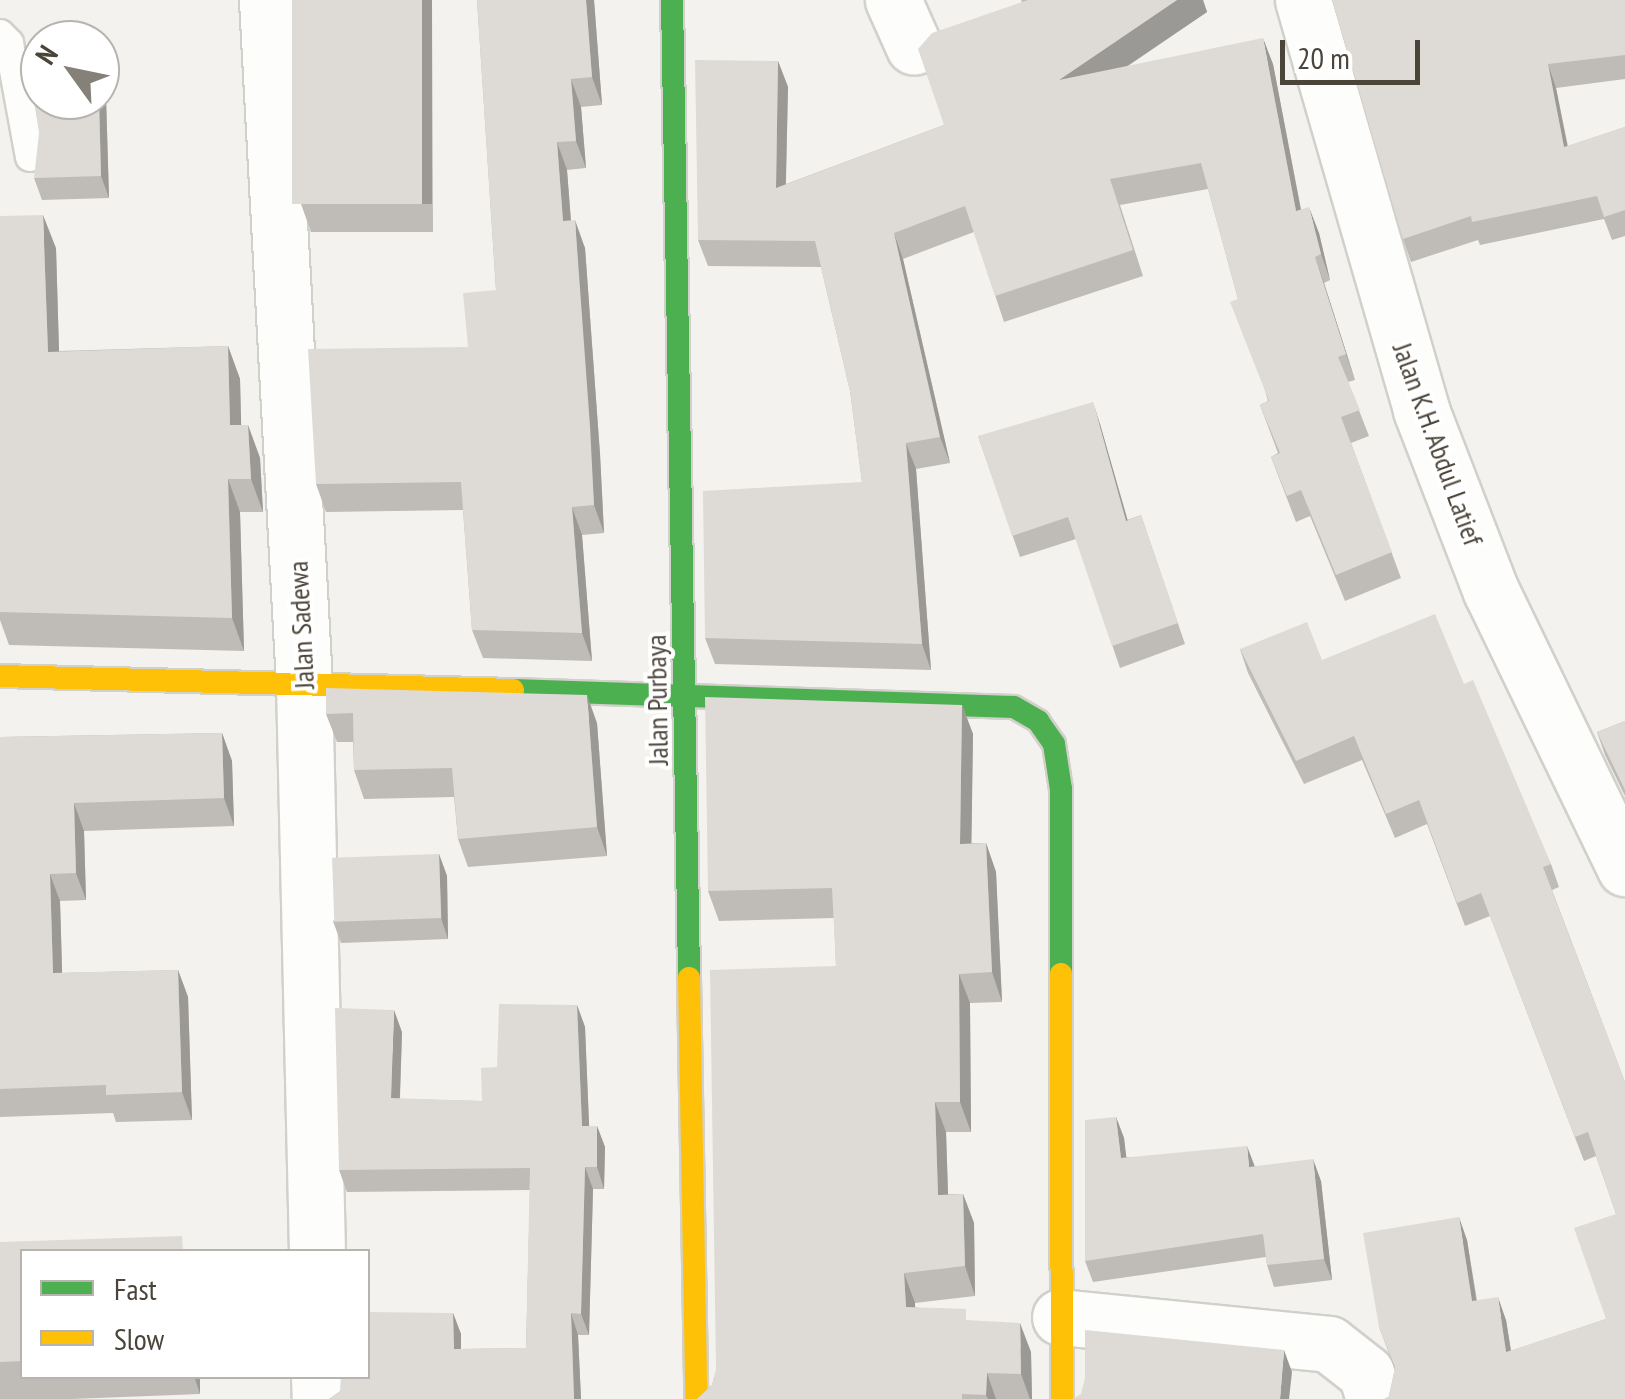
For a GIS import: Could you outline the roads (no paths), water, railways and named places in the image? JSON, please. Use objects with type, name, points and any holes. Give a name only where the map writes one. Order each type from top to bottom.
[{"type":"street","name":"Jalan Sadewa","points":[[268,0],[304,684],[317,1249]]},
{"type":"street","name":"Jalan Purbaya","points":[[672,0],[688,692],[696,1399]]},
{"type":"street","name":"Jalan K.H. Abdul Latief","points":[[1303,0],[1421,410],[1491,591],[1625,868]]},
{"type":"street","points":[[0,676],[688,692],[1014,707],[1038,721],[1054,744],[1061,789],[1062,1399]]},
{"type":"street","points":[[1060,1317],[1329,1344],[1366,1373],[1374,1399]]},
{"type":"lane","points":[[0,34],[9,43],[30,157]]}]
